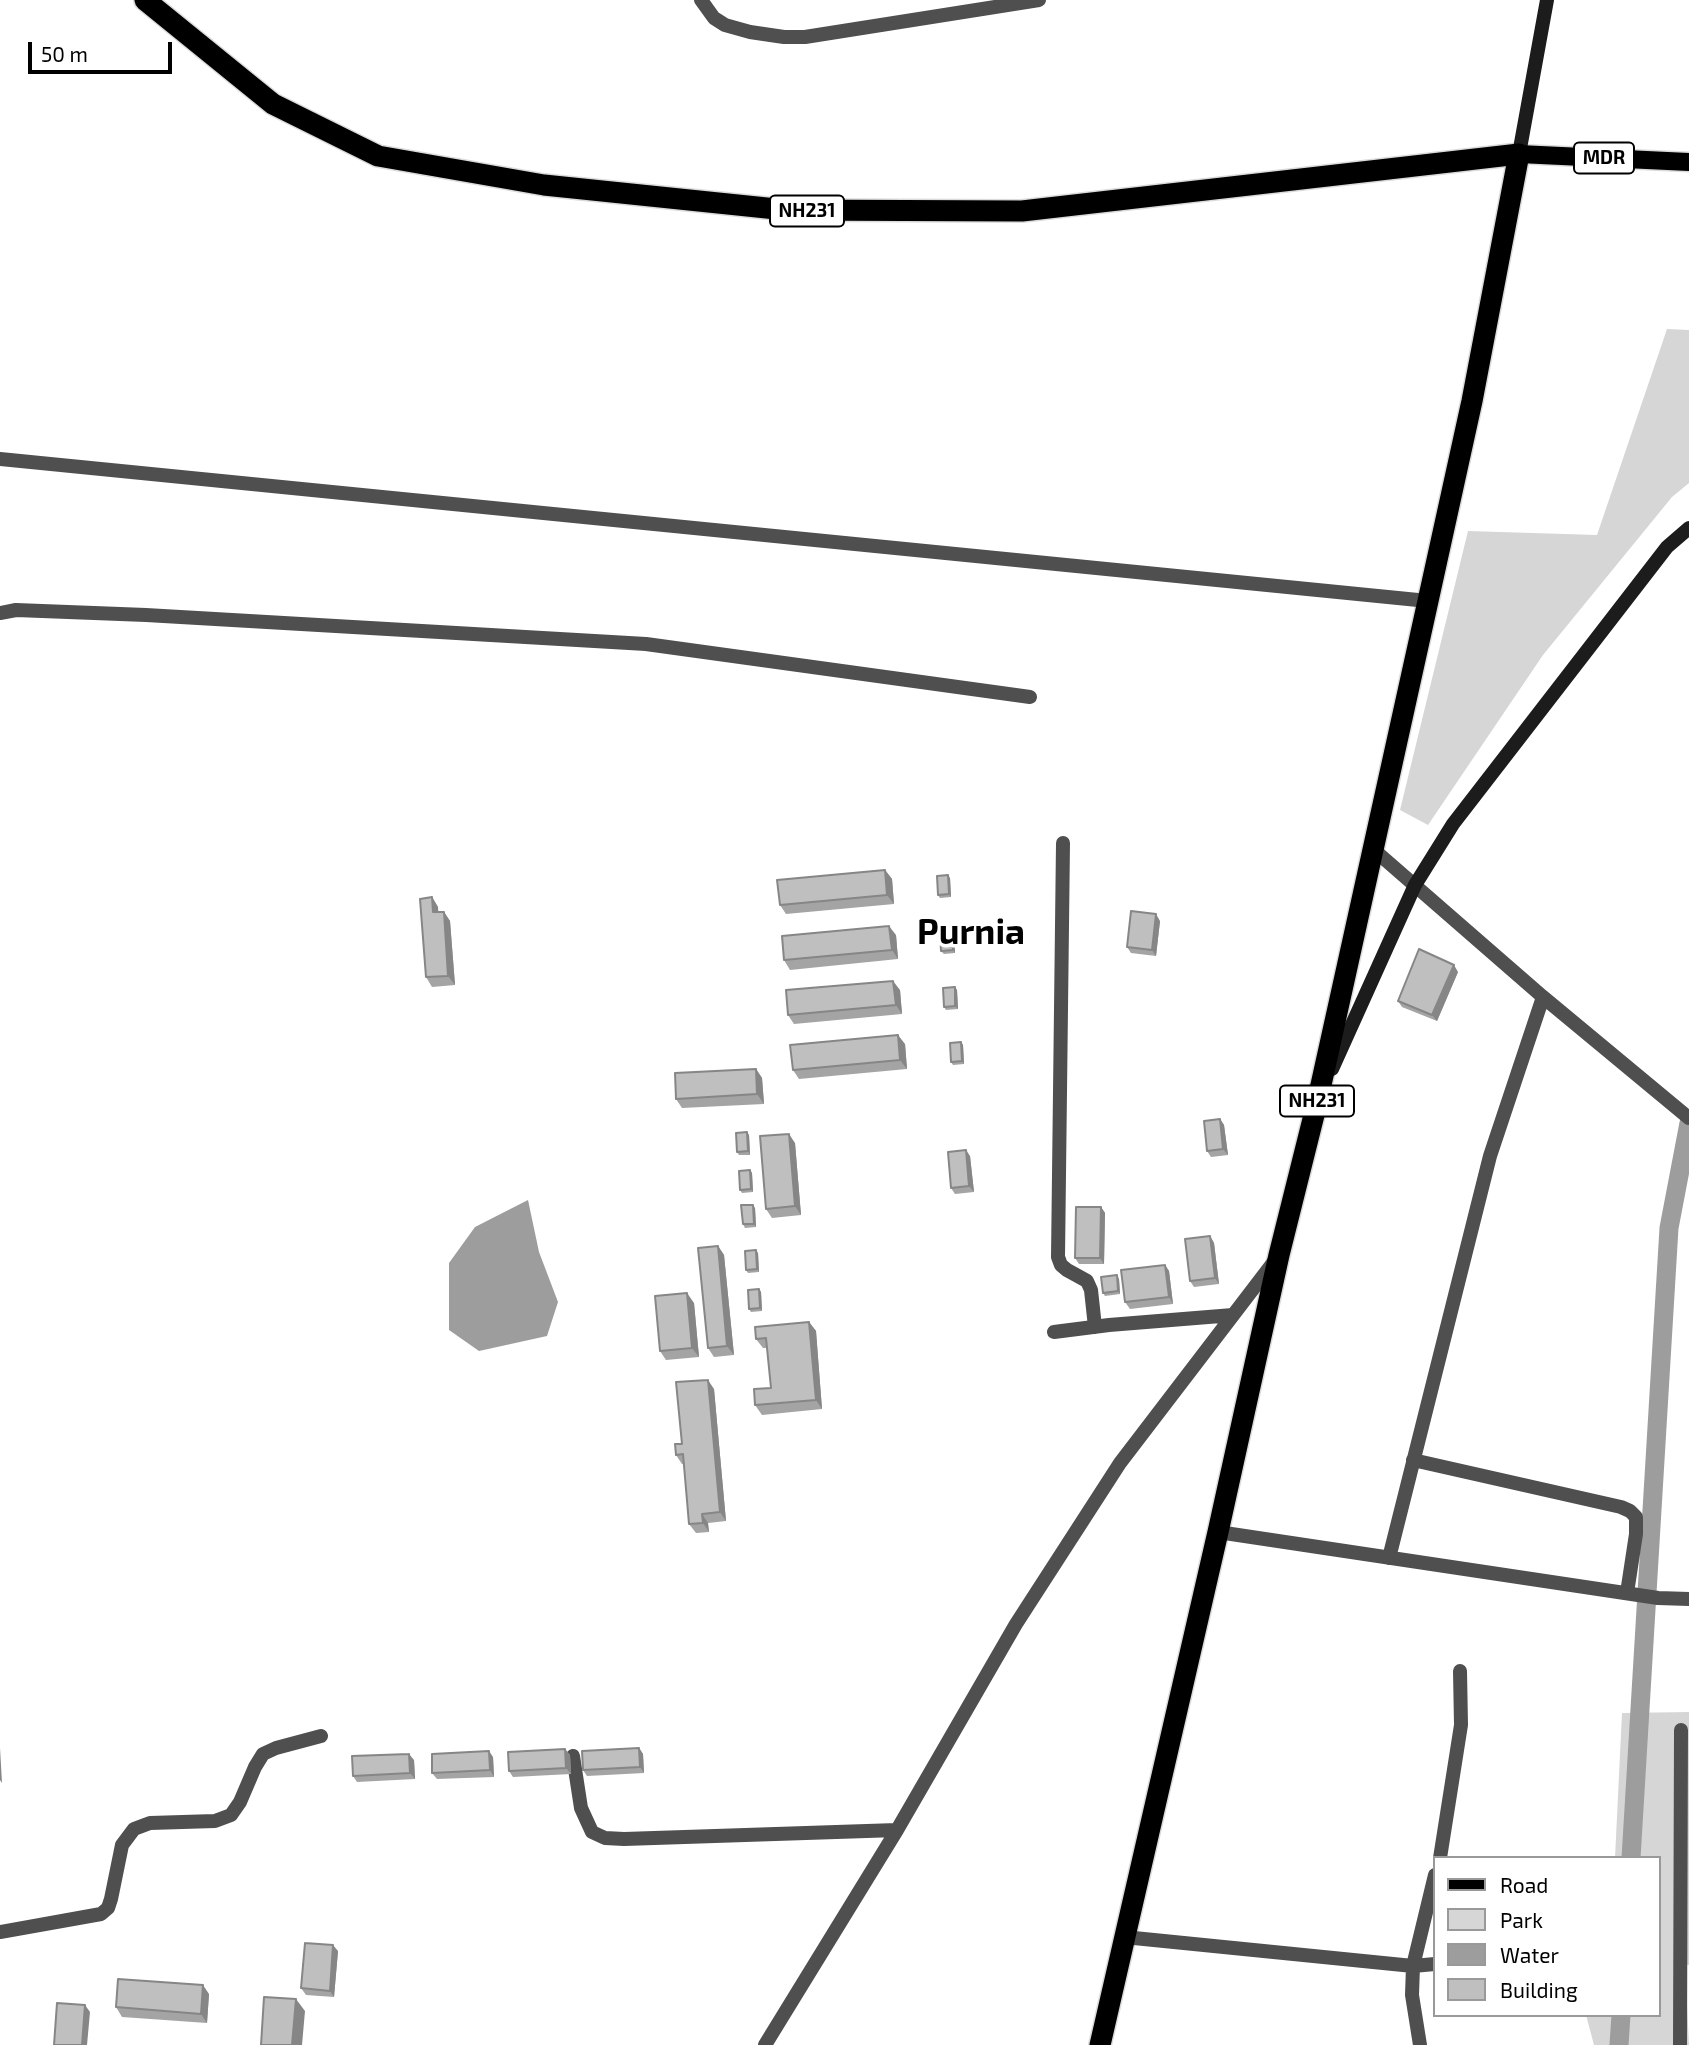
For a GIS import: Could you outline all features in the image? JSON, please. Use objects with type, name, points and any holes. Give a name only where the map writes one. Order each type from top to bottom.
[{"type":"highway","name":"NH231","points":[[145,0],[273,104],[378,156],[544,185],[786,211],[1022,211],[1519,154],[1472,401],[1317,1103],[1279,1255],[1100,2045]]},
{"type":"main road","name":"MDR","points":[[1519,154],[1689,162]]},
{"type":"street","points":[[701,0],[714,18],[725,25],[784,37],[805,37],[986,4],[1039,0]]},
{"type":"street","points":[[1519,154],[1547,0]]},
{"type":"street","points":[[0,459],[1428,601]]},
{"type":"street","points":[[1317,1103],[1415,885],[1453,824],[1667,547],[1689,528]]},
{"type":"street","points":[[0,613],[16,610],[133,614],[646,644],[1030,697]]},
{"type":"street","points":[[1063,843],[1058,1257],[1067,1270],[1087,1281],[1091,1290],[1095,1326]]},
{"type":"street","points":[[1373,849],[1543,997],[1689,1118]]},
{"type":"street","points":[[1389,1558],[1490,1156],[1543,997]]},
{"type":"street","points":[[765,2045],[897,1830],[1016,1624],[1120,1463],[1279,1255]]},
{"type":"street","points":[[1054,1332],[1233,1315]]},
{"type":"street","points":[[1413,1460],[1630,1511],[1636,1517],[1632,1593]]},
{"type":"street","points":[[1218,1532],[1658,1598],[1689,1599]]},
{"type":"street","points":[[1440,1856],[1461,1725],[1460,1671]]},
{"type":"street","points":[[1680,2045],[1681,1730]]},
{"type":"street","points":[[0,1932],[101,1914],[108,1908],[111,1899],[122,1845],[135,1829],[150,1823],[215,1821],[231,1815],[263,1754],[321,1736]]},
{"type":"street","points":[[573,1756],[581,1808],[592,1832],[605,1838],[897,1830]]},
{"type":"street","points":[[1420,2045],[1412,1995],[1413,1966],[1434,1879]]},
{"type":"street","points":[[1124,1937],[1413,1966],[1434,1964]]},
{"type":"green space","points":[[1667,329],[1689,330],[1689,483],[1672,497],[1543,655],[1428,825],[1400,810],[1468,531],[1597,535]]},
{"type":"green space","points":[[1689,1712],[1689,1965],[1685,1965],[1689,2045],[1594,2045],[1587,2017],[1661,2017],[1661,1856],[1615,1856],[1622,1713]]},
{"type":"water","points":[[528,1200],[539,1252],[558,1302],[547,1336],[479,1351],[449,1330],[449,1263],[475,1227]]},
{"type":"building","points":[[885,870],[887,895],[780,905],[777,880]]},
{"type":"building","points":[[948,875],[949,894],[938,895],[937,876]]},
{"type":"building","points":[[432,897],[433,912],[444,912],[448,976],[426,977],[420,899]]},
{"type":"building","points":[[1131,911],[1156,914],[1152,950],[1127,947]]},
{"type":"building","points":[[889,926],[892,950],[784,960],[782,936]]},
{"type":"building","points":[[940,931],[951,931],[953,950],[941,951]]},
{"type":"building","points":[[1419,949],[1454,965],[1432,1015],[1398,1001]]},
{"type":"building","points":[[893,981],[896,1005],[788,1015],[786,990]]},
{"type":"building","points":[[955,987],[955,1006],[944,1007],[943,988]]},
{"type":"building","points":[[898,1035],[900,1060],[793,1070],[790,1045]]},
{"type":"building","points":[[961,1042],[962,1061],[951,1062],[950,1043]]},
{"type":"building","points":[[756,1069],[757,1094],[676,1099],[675,1073]]},
{"type":"building","points":[[1220,1119],[1223,1149],[1207,1151],[1204,1121]]},
{"type":"building","points":[[747,1132],[748,1151],[737,1152],[736,1133]]},
{"type":"building","points":[[789,1134],[795,1206],[766,1209],[760,1136]]},
{"type":"building","points":[[966,1150],[969,1186],[951,1188],[948,1152]]},
{"type":"building","points":[[750,1170],[751,1189],[740,1190],[739,1171]]},
{"type":"building","points":[[741,1205],[753,1205],[754,1224],[743,1224]]},
{"type":"building","points":[[1076,1207],[1101,1207],[1100,1258],[1075,1258]]},
{"type":"building","points":[[1210,1236],[1215,1278],[1190,1281],[1185,1239]]},
{"type":"building","points":[[718,1246],[727,1346],[708,1348],[698,1248]]},
{"type":"building","points":[[756,1250],[757,1269],[746,1270],[745,1251]]},
{"type":"building","points":[[1165,1265],[1169,1297],[1125,1302],[1121,1270]]},
{"type":"building","points":[[1117,1275],[1118,1291],[1103,1293],[1101,1277]]},
{"type":"building","points":[[759,1289],[760,1308],[749,1309],[748,1290]]},
{"type":"building","points":[[687,1293],[692,1348],[660,1351],[655,1296]]},
{"type":"building","points":[[809,1322],[816,1400],[755,1405],[754,1389],[771,1388],[766,1338],[756,1339],[755,1327]]},
{"type":"building","points":[[708,1380],[720,1512],[702,1514],[703,1523],[689,1524],[683,1454],[676,1455],[675,1444],[682,1444],[676,1382]]},
{"type":"building","points":[[639,1748],[640,1767],[583,1770],[582,1751]]},
{"type":"building","points":[[565,1749],[566,1768],[509,1771],[508,1752]]},
{"type":"building","points":[[489,1751],[490,1770],[432,1773],[432,1754]]},
{"type":"building","points":[[409,1754],[410,1773],[353,1776],[352,1756]]},
{"type":"building","points":[[305,1943],[333,1945],[330,1991],[301,1988]]},
{"type":"building","points":[[118,1979],[203,1985],[201,2014],[116,2007]]},
{"type":"building","points":[[264,1997],[296,1999],[292,2045],[261,2045]]},
{"type":"building","points":[[57,2003],[85,2005],[82,2045],[54,2045]]},
{"type":"waterway","points":[[1631,1856],[1669,1228],[1689,1123]]},
{"type":"waterway","points":[[1619,2045],[1621,2017]]},
{"type":"district","name":"Purnia","points":[[971,932]]}]
